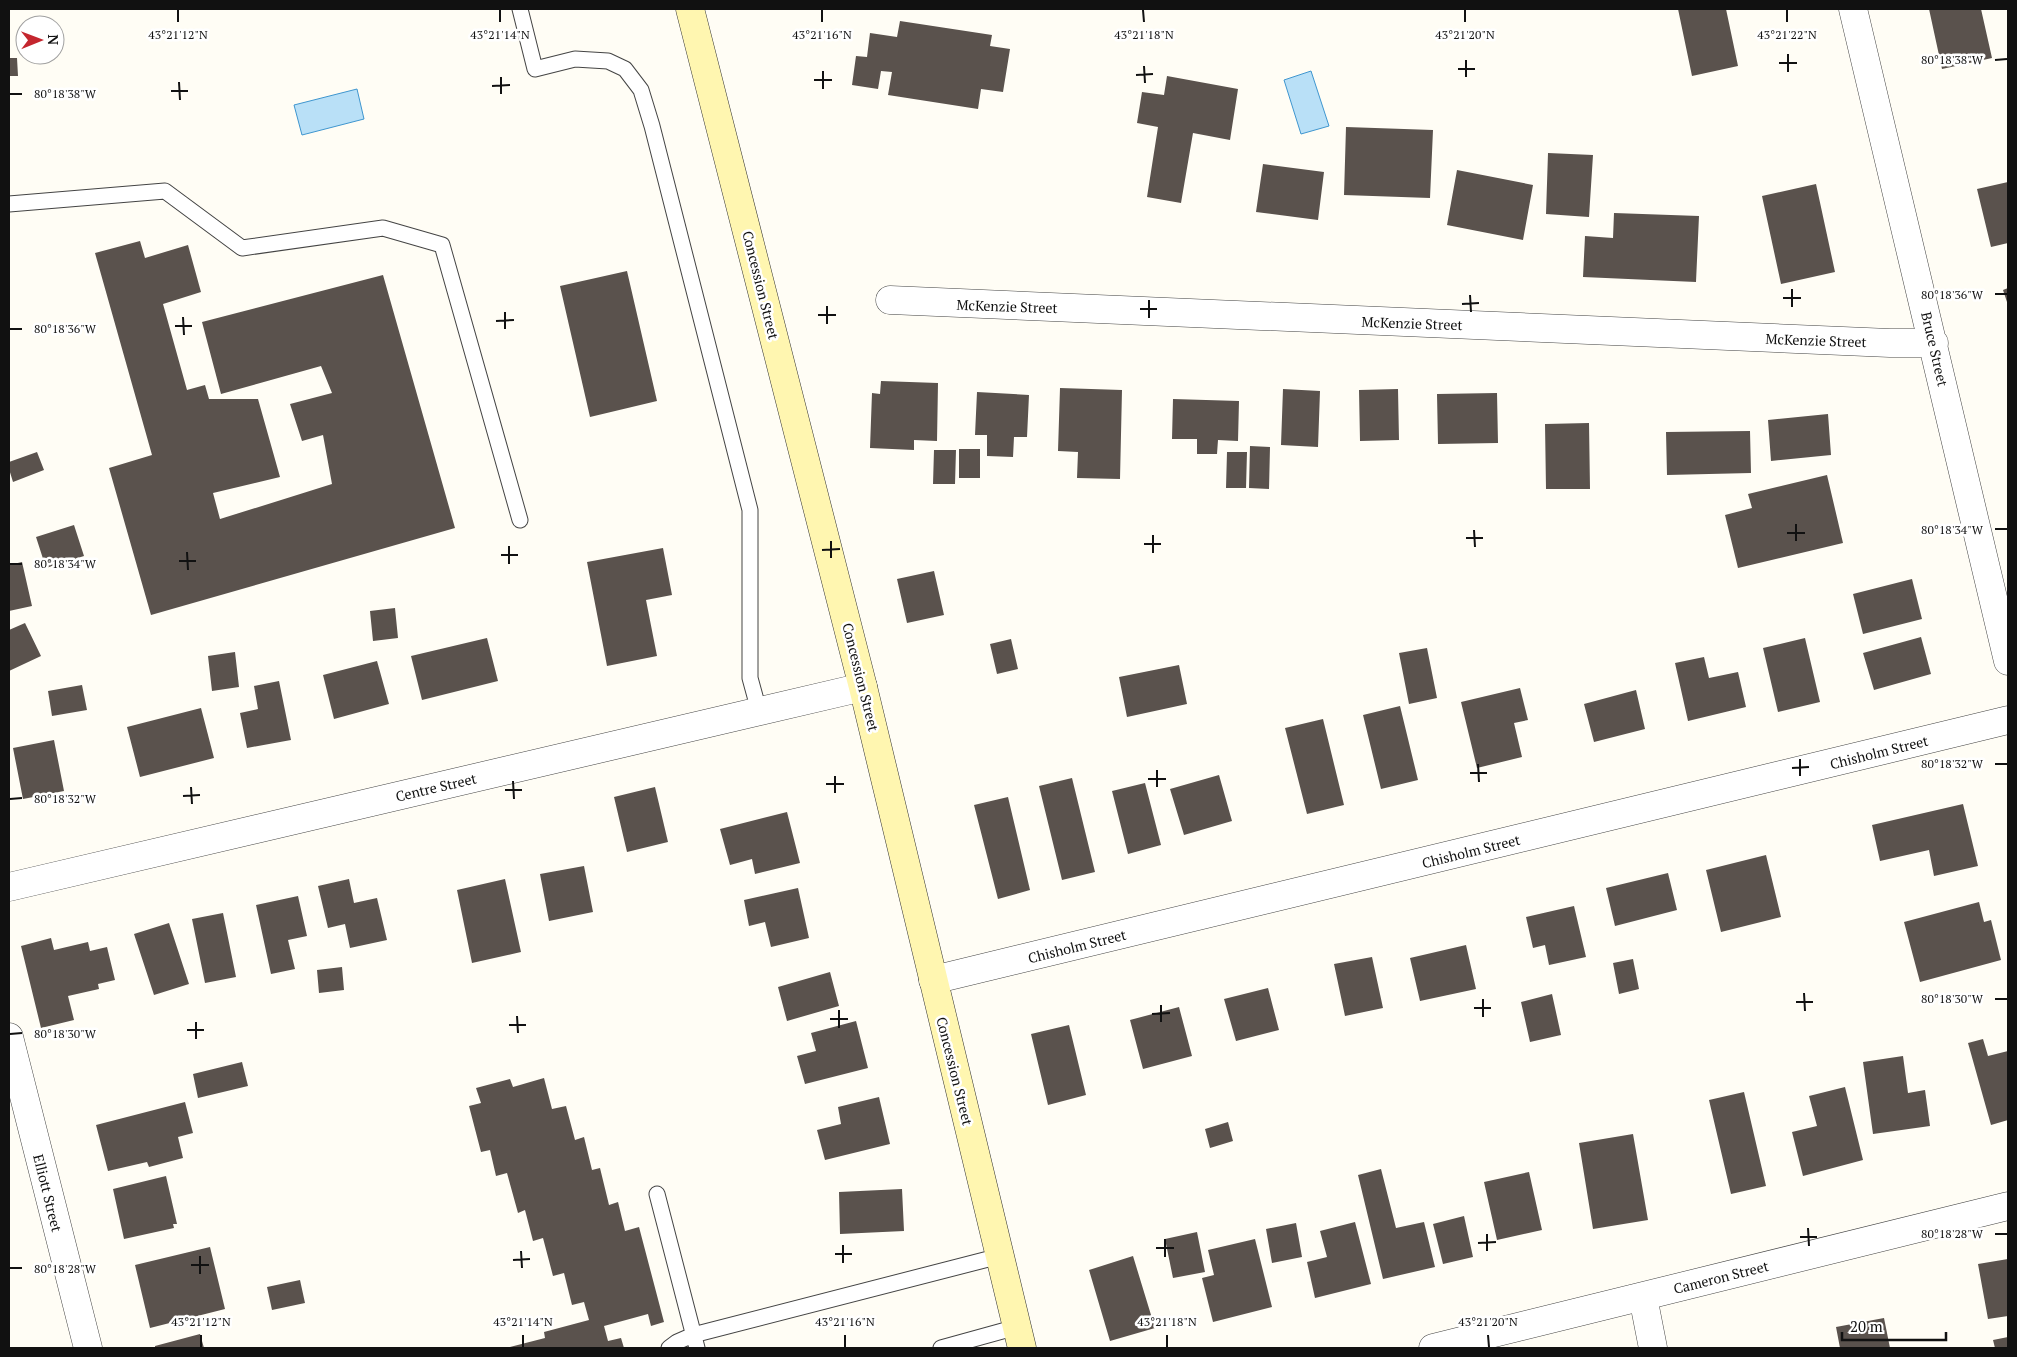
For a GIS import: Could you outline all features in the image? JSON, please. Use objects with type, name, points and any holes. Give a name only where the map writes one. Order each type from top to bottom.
[{"type":"main road","name":"Concession Street","points":[[690,9],[863,686],[1020,1338]]},
{"type":"street","name":"Bruce Street","points":[[1853,9],[1934,343],[2008,661]]},
{"type":"street","name":"McKenzie Street","points":[[890,300],[1880,343],[1934,343]]},
{"type":"street","name":"Centre Street","points":[[9,887],[863,686]]},
{"type":"street","name":"Chisholm Street","points":[[933,980],[2008,720]]},
{"type":"street","name":"Elliott Street","points":[[9,1037],[88,1348]]},
{"type":"street","name":"Cameron Street","points":[[1433,1348],[2008,1206]]},
{"type":"street","points":[[1643,1297],[1653,1348]]},
{"type":"lane","points":[[520,9],[535,69],[575,59],[608,61],[625,69],[641,90],[652,126],[750,510],[750,678],[759,711]]},
{"type":"lane","points":[[9,204],[165,192],[242,248],[383,228],[442,245],[520,520]]},
{"type":"lane","points":[[657,1194],[695,1341]]},
{"type":"lane","points":[[669,1348],[677,1342],[695,1341],[1000,1256]]},
{"type":"lane","points":[[941,1348],[1020,1338]]},
{"type":"water","points":[[1311,71],[1329,126],[1301,134],[1284,80]]},
{"type":"water","points":[[357,89],[364,119],[302,135],[294,105]]},
{"type":"building","points":[[1678,9],[1726,9],[1738,66],[1692,76]]},
{"type":"building","points":[[1929,9],[1981,9],[1992,58],[1942,69]]},
{"type":"building","points":[[900,21],[992,35],[990,46],[1010,49],[1003,92],[981,89],[978,109],[888,95],[892,72],[881,71],[878,89],[852,85],[856,56],[867,57],[870,33],[897,37]]},
{"type":"building","points":[[9,58],[15,58],[18,76],[9,76]]},
{"type":"building","points":[[1167,76],[1238,89],[1230,140],[1193,133],[1181,203],[1147,197],[1158,127],[1137,123],[1142,92],[1164,95]]},
{"type":"building","points":[[1346,127],[1433,130],[1430,198],[1344,195]]},
{"type":"building","points":[[1548,153],[1593,155],[1589,217],[1546,214]]},
{"type":"building","points":[[1263,164],[1324,172],[1318,220],[1256,212]]},
{"type":"building","points":[[1457,170],[1533,185],[1523,240],[1447,225]]},
{"type":"building","points":[[2008,182],[2008,243],[1991,247],[1977,189]]},
{"type":"building","points":[[1816,184],[1835,272],[1781,284],[1762,196]]},
{"type":"building","points":[[1614,213],[1699,216],[1696,282],[1583,277],[1585,236],[1613,238]]},
{"type":"building","points":[[140,241],[145,258],[188,245],[201,292],[163,304],[187,390],[205,385],[209,399],[258,399],[280,477],[213,493],[220,519],[332,484],[323,435],[302,441],[290,404],[332,393],[321,366],[221,394],[202,322],[383,275],[455,528],[151,615],[109,468],[152,455],[95,253]]},
{"type":"building","points":[[627,271],[657,401],[590,417],[560,286]]},
{"type":"building","points":[[2008,288],[2008,305],[2003,290]]},
{"type":"building","points":[[881,381],[938,383],[937,441],[914,440],[914,450],[870,448],[872,393],[880,394]]},
{"type":"building","points":[[1060,388],[1122,390],[1120,479],[1077,478],[1078,452],[1058,451]]},
{"type":"building","points":[[1283,389],[1320,391],[1318,447],[1281,445]]},
{"type":"building","points":[[1398,389],[1399,440],[1360,441],[1359,390]]},
{"type":"building","points":[[977,392],[1029,395],[1027,437],[1014,437],[1013,457],[987,456],[987,435],[975,435]]},
{"type":"building","points":[[1497,393],[1498,443],[1438,444],[1437,394]]},
{"type":"building","points":[[1173,399],[1239,401],[1238,441],[1218,440],[1217,454],[1197,454],[1197,439],[1172,439]]},
{"type":"building","points":[[1828,414],[1831,455],[1771,461],[1768,420]]},
{"type":"building","points":[[1589,423],[1590,489],[1546,489],[1545,424]]},
{"type":"building","points":[[1750,431],[1751,473],[1667,475],[1666,432]]},
{"type":"building","points":[[1250,446],[1270,447],[1269,489],[1249,488]]},
{"type":"building","points":[[959,449],[980,449],[980,478],[959,478]]},
{"type":"building","points":[[934,450],[956,450],[955,484],[933,484]]},
{"type":"building","points":[[37,452],[44,470],[13,482],[9,462]]},
{"type":"building","points":[[1227,452],[1247,452],[1246,488],[1226,488]]},
{"type":"building","points":[[1827,475],[1843,543],[1738,568],[1725,515],[1752,508],[1748,494]]},
{"type":"building","points":[[74,525],[84,556],[46,568],[36,537]]},
{"type":"building","points":[[663,548],[672,595],[646,600],[657,656],[607,666],[587,562]]},
{"type":"building","points":[[22,562],[32,606],[9,611],[9,565]]},
{"type":"building","points":[[934,571],[944,615],[907,623],[897,579]]},
{"type":"building","points":[[1912,579],[1922,619],[1863,634],[1853,594]]},
{"type":"building","points":[[395,608],[398,638],[373,641],[370,611]]},
{"type":"building","points":[[25,623],[41,656],[9,671],[9,630]]},
{"type":"building","points":[[1921,637],[1931,674],[1874,690],[1863,653]]},
{"type":"building","points":[[487,638],[498,681],[422,700],[411,656]]},
{"type":"building","points":[[1805,638],[1820,702],[1778,712],[1763,648]]},
{"type":"building","points":[[1011,639],[1018,669],[997,674],[990,644]]},
{"type":"building","points":[[1427,648],[1437,698],[1409,704],[1399,653]]},
{"type":"building","points":[[235,652],[239,687],[212,691],[208,656]]},
{"type":"building","points":[[1704,657],[1709,678],[1738,672],[1746,707],[1688,721],[1675,663]]},
{"type":"building","points":[[377,661],[389,704],[334,719],[323,675]]},
{"type":"building","points":[[1179,665],[1187,704],[1127,717],[1119,677]]},
{"type":"building","points":[[279,681],[291,740],[247,748],[240,713],[258,709],[254,686]]},
{"type":"building","points":[[82,685],[87,710],[52,716],[48,691]]},
{"type":"building","points":[[1520,688],[1528,720],[1514,723],[1522,757],[1477,768],[1461,702]]},
{"type":"building","points":[[1636,690],[1645,729],[1594,742],[1584,704]]},
{"type":"building","points":[[1400,706],[1418,780],[1381,789],[1363,715]]},
{"type":"building","points":[[201,708],[214,758],[140,777],[127,727]]},
{"type":"building","points":[[1323,719],[1344,805],[1307,814],[1285,728]]},
{"type":"building","points":[[54,740],[64,791],[23,799],[13,748]]},
{"type":"building","points":[[1219,775],[1232,821],[1184,835],[1170,789]]},
{"type":"building","points":[[1072,778],[1095,872],[1062,880],[1039,786]]},
{"type":"building","points":[[1145,783],[1161,845],[1128,854],[1112,791]]},
{"type":"building","points":[[655,787],[668,842],[627,852],[614,797]]},
{"type":"building","points":[[1008,797],[1030,890],[998,899],[974,805]]},
{"type":"building","points":[[1963,804],[1978,866],[1934,876],[1929,850],[1880,861],[1872,825]]},
{"type":"building","points":[[787,812],[800,863],[755,874],[752,859],[730,865],[720,829]]},
{"type":"building","points":[[1766,855],[1781,917],[1721,932],[1706,870]]},
{"type":"building","points":[[584,866],[593,912],[549,921],[540,874]]},
{"type":"building","points":[[1668,873],[1677,910],[1615,926],[1606,888]]},
{"type":"building","points":[[349,879],[354,903],[377,898],[387,940],[350,948],[345,924],[328,928],[318,886]]},
{"type":"building","points":[[505,879],[521,952],[472,963],[457,890]]},
{"type":"building","points":[[798,888],[809,938],[771,947],[765,922],[749,926],[744,900]]},
{"type":"building","points":[[298,896],[307,936],[288,940],[295,969],[271,974],[256,905]]},
{"type":"building","points":[[1979,902],[1984,922],[1991,920],[2001,960],[1920,982],[1904,922]]},
{"type":"building","points":[[1574,906],[1586,957],[1549,965],[1545,945],[1533,948],[1526,917]]},
{"type":"building","points":[[223,913],[236,977],[205,983],[192,919]]},
{"type":"building","points":[[169,923],[189,984],[154,995],[134,934]]},
{"type":"building","points":[[51,938],[54,950],[88,942],[90,951],[107,947],[115,980],[98,984],[99,989],[68,996],[74,1020],[41,1028],[21,946]]},
{"type":"building","points":[[1466,945],[1476,989],[1420,1001],[1410,958]]},
{"type":"building","points":[[1372,957],[1383,1008],[1345,1016],[1334,964]]},
{"type":"building","points":[[1633,959],[1639,989],[1619,994],[1613,963]]},
{"type":"building","points":[[342,967],[344,990],[319,993],[317,970]]},
{"type":"building","points":[[830,972],[839,1006],[787,1021],[778,987]]},
{"type":"building","points":[[1268,988],[1279,1030],[1236,1041],[1224,999]]},
{"type":"building","points":[[1552,994],[1561,1035],[1530,1042],[1521,1002]]},
{"type":"building","points":[[1179,1007],[1192,1056],[1143,1069],[1130,1020]]},
{"type":"building","points":[[856,1021],[868,1068],[805,1084],[797,1056],[816,1051],[811,1033]]},
{"type":"building","points":[[1069,1025],[1086,1095],[1048,1105],[1031,1034]]},
{"type":"building","points":[[1983,1039],[1988,1056],[2008,1051],[2008,1120],[1991,1125],[1968,1043]]},
{"type":"building","points":[[1903,1056],[1908,1093],[1925,1090],[1930,1126],[1873,1134],[1863,1062]]},
{"type":"building","points":[[242,1062],[248,1086],[198,1098],[193,1074]]},
{"type":"building","points":[[544,1078],[552,1109],[566,1106],[575,1140],[584,1137],[592,1170],[600,1168],[609,1205],[618,1202],[625,1231],[639,1227],[664,1322],[651,1326],[648,1314],[604,1326],[608,1341],[621,1338],[624,1348],[506,1348],[545,1338],[544,1332],[589,1320],[584,1302],[572,1305],[564,1273],[553,1276],[543,1238],[533,1241],[525,1210],[518,1213],[507,1173],[496,1176],[490,1150],[481,1152],[469,1106],[481,1103],[476,1088],[510,1079],[513,1087]]},
{"type":"building","points":[[1845,1087],[1863,1160],[1803,1176],[1792,1132],[1817,1126],[1809,1096]]},
{"type":"building","points":[[1744,1092],[1766,1186],[1731,1194],[1709,1100]]},
{"type":"building","points":[[879,1097],[890,1144],[825,1160],[817,1130],[841,1124],[838,1107]]},
{"type":"building","points":[[185,1102],[193,1133],[178,1137],[183,1158],[149,1167],[147,1162],[108,1171],[96,1125]]},
{"type":"building","points":[[1228,1122],[1233,1141],[1210,1148],[1205,1129]]},
{"type":"building","points":[[1633,1134],[1648,1220],[1593,1229],[1579,1143]]},
{"type":"building","points":[[1381,1169],[1396,1228],[1424,1222],[1435,1267],[1383,1279],[1358,1175]]},
{"type":"building","points":[[1529,1172],[1542,1230],[1497,1240],[1484,1182]]},
{"type":"building","points":[[166,1176],[177,1224],[173,1224],[174,1228],[124,1239],[113,1189]]},
{"type":"building","points":[[902,1189],[904,1231],[840,1234],[839,1192]]},
{"type":"building","points":[[1464,1216],[1473,1257],[1443,1264],[1433,1224]]},
{"type":"building","points":[[1355,1222],[1371,1284],[1315,1298],[1307,1262],[1327,1257],[1320,1231]]},
{"type":"building","points":[[1296,1223],[1302,1257],[1272,1263],[1266,1229]]},
{"type":"building","points":[[1197,1232],[1205,1272],[1173,1278],[1165,1239]]},
{"type":"building","points":[[1255,1239],[1272,1307],[1213,1322],[1202,1278],[1214,1275],[1208,1250]]},
{"type":"building","points":[[210,1247],[225,1309],[150,1328],[135,1265]]},
{"type":"building","points":[[1133,1256],[1155,1328],[1110,1341],[1089,1270]]},
{"type":"building","points":[[2008,1259],[2008,1316],[1988,1319],[1978,1264]]},
{"type":"building","points":[[300,1280],[305,1303],[272,1310],[267,1287]]},
{"type":"building","points":[[1884,1318],[1890,1348],[1840,1348],[1836,1327]]},
{"type":"building","points":[[200,1334],[204,1348],[155,1348],[155,1346]]},
{"type":"building","points":[[2008,1337],[2008,1348],[1995,1348],[1993,1340]]}]
